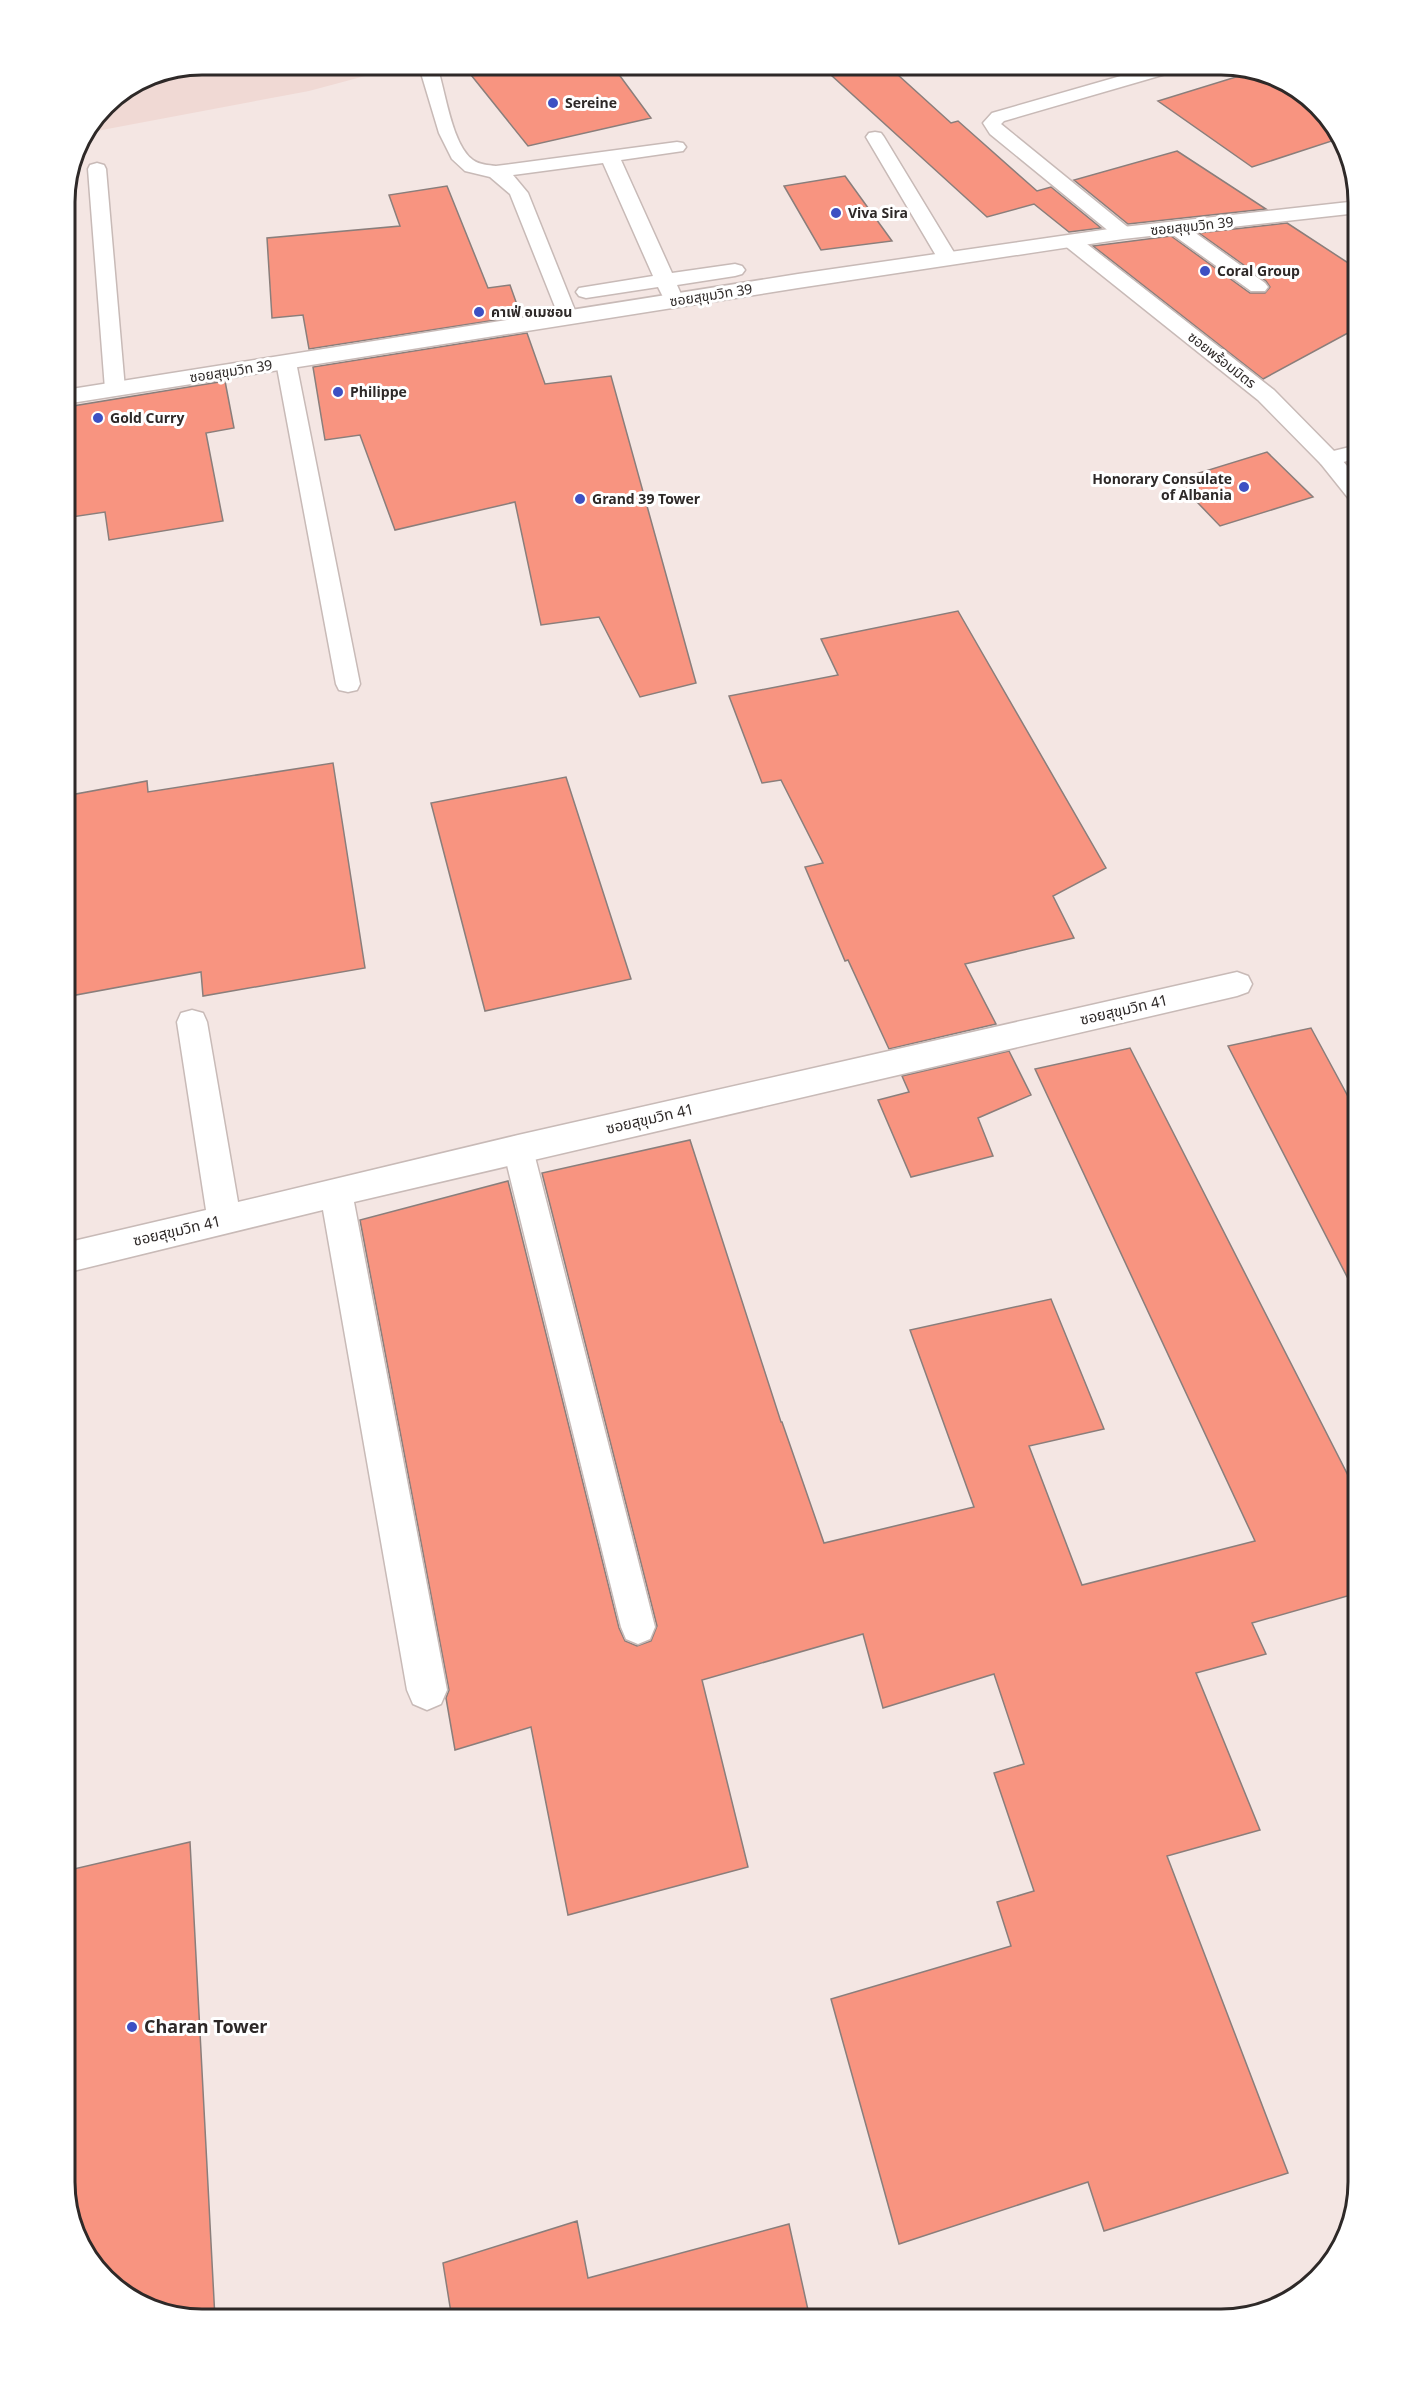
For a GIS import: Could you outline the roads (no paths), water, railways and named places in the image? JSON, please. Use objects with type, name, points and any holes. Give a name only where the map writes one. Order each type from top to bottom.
[{"type":"street","name":"ซอยสุขุมวิท 39","points":[[75,395],[1123,233],[1348,208]]},
{"type":"street","name":"ซอยพร้อมมิตร","points":[[1071,241],[1266,395],[1329,459],[1348,482]]},
{"type":"street","name":"ซอยสุขุมวิท 41","points":[[75,1256],[518,1149],[1237,984]]},
{"type":"street","points":[[192,1023],[224,1219]]},
{"type":"street","points":[[336,1193],[427,1690]]},
{"type":"lane","points":[[431,75],[453,147],[465,164],[474,168],[496,172],[677,147]]},
{"type":"lane","points":[[1123,233],[996,130],[992,123],[998,117],[1143,75]]},
{"type":"lane","points":[[875,137],[948,259]]},
{"type":"lane","points":[[609,155],[674,301]]},
{"type":"lane","points":[[97,169],[115,389]]},
{"type":"lane","points":[[496,172],[509,180],[519,193],[568,318]]},
{"type":"lane","points":[[1176,228],[1258,287]]},
{"type":"lane","points":[[586,292],[735,270]]},
{"type":"lane","points":[[286,362],[348,684]]},
{"type":"lane","points":[[1329,459],[1348,455]]},
{"type":"lane","points":[[518,1149],[638,1627]]},
{"type":"place","name":"Sereine","points":[[553,103]]},
{"type":"place","name":"Viva Sira","points":[[836,213]]},
{"type":"place","name":"Coral Group","points":[[1205,271]]},
{"type":"place","name":"คาเฟ่ อเมซอน","points":[[479,312]]},
{"type":"place","name":"Philippe","points":[[338,392]]},
{"type":"place","name":"Gold Curry","points":[[98,418]]},
{"type":"place","name":"Honorary Consulate of Albania","points":[[1244,487]]},
{"type":"place","name":"Grand 39 Tower","points":[[580,499]]},
{"type":"place","name":"Charan Tower","points":[[132,2027]]}]
